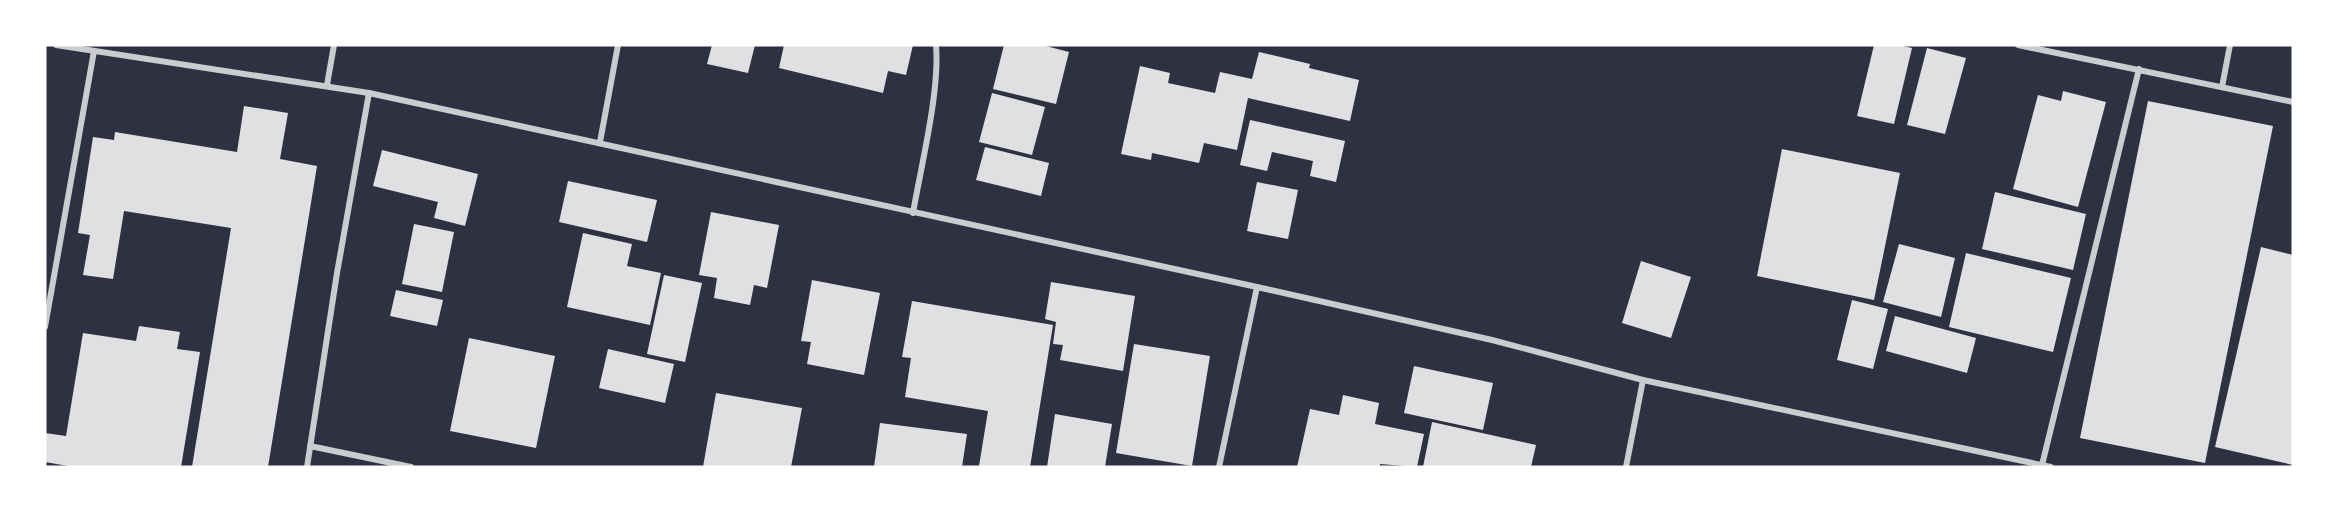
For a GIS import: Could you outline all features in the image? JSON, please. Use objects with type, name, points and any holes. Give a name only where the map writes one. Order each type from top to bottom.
[{"type":"street","points":[[56,45],[369,93],[1257,287],[1492,340],[1643,380],[2050,467]]},
{"type":"street","points":[[327,85],[334,45]]},
{"type":"street","points":[[600,142],[618,45]]},
{"type":"street","points":[[913,213],[933,95],[937,60],[936,45]]},
{"type":"street","points":[[2018,45],[2293,102]]},
{"type":"street","points":[[2222,87],[2230,45]]},
{"type":"street","points":[[45,327],[94,51]]},
{"type":"street","points":[[2042,465],[2139,69]]},
{"type":"street","points":[[307,467],[369,93]]},
{"type":"street","points":[[1219,467],[1257,287]]},
{"type":"street","points":[[1626,467],[1643,380]]},
{"type":"street","points":[[310,446],[411,467]]},
{"type":"building","points":[[712,45],[755,45],[748,73],[707,64]]},
{"type":"building","points":[[784,45],[913,45],[906,75],[888,71],[883,93],[779,68]]},
{"type":"building","points":[[1004,45],[1042,45],[1069,52],[1056,104],[993,89]]},
{"type":"building","points":[[1874,45],[1898,45],[1912,48],[1894,124],[1857,116]]},
{"type":"building","points":[[1927,48],[1966,58],[1945,134],[1907,125]]},
{"type":"building","points":[[1259,52],[1310,64],[1309,68],[1359,80],[1350,121],[1248,98],[1237,150],[1204,143],[1199,163],[1152,153],[1151,160],[1121,154],[1140,66],[1170,73],[1168,83],[1215,93],[1220,72],[1252,79]]},
{"type":"building","points":[[2063,91],[2106,102],[2078,207],[2013,189],[2038,95],[2061,101]]},
{"type":"building","points":[[992,93],[1045,107],[1032,155],[979,142]]},
{"type":"building","points":[[2148,101],[2273,126],[2205,463],[2080,438]]},
{"type":"building","points":[[244,106],[288,113],[280,159],[317,166],[268,467],[192,467],[231,228],[124,211],[113,279],[83,275],[90,235],[78,233],[93,137],[114,140],[115,132],[237,152]]},
{"type":"building","points":[[1250,120],[1345,141],[1336,182],[1310,176],[1313,161],[1272,152],[1267,171],[1240,165]]},
{"type":"building","points":[[985,147],[1049,163],[1041,196],[976,180]]},
{"type":"building","points":[[1782,149],[1900,173],[1874,300],[1757,276]]},
{"type":"building","points":[[382,150],[478,174],[465,226],[434,218],[438,202],[373,186]]},
{"type":"building","points":[[568,181],[657,200],[647,242],[559,222]]},
{"type":"building","points":[[1257,182],[1298,190],[1288,239],[1247,231]]},
{"type":"building","points":[[1995,192],[2086,214],[2073,270],[1982,249]]},
{"type":"building","points":[[711,212],[779,225],[767,288],[754,285],[750,305],[714,298],[717,278],[699,275]]},
{"type":"building","points":[[414,224],[454,232],[442,292],[402,284]]},
{"type":"building","points":[[583,233],[632,244],[627,266],[661,273],[650,325],[567,307]]},
{"type":"building","points":[[1899,244],[1955,258],[1941,317],[1883,302]]},
{"type":"building","points":[[2261,247],[2293,255],[2293,465],[2215,447]]},
{"type":"building","points":[[1966,253],[2071,278],[2053,352],[1949,327]]},
{"type":"building","points":[[1641,261],[1691,277],[1671,338],[1622,323]]},
{"type":"building","points":[[664,275],[702,283],[685,362],[647,354]]},
{"type":"building","points":[[812,280],[880,293],[864,375],[807,364],[811,342],[801,341]]},
{"type":"building","points":[[1051,282],[1135,296],[1123,371],[1060,360],[1063,345],[1053,344],[1056,322],[1045,319]]},
{"type":"building","points":[[396,290],[443,300],[437,326],[390,316]]},
{"type":"building","points":[[1852,300],[1888,309],[1873,369],[1837,360]]},
{"type":"building","points":[[912,301],[1053,325],[1030,467],[979,466],[988,411],[905,397],[911,358],[902,357]]},
{"type":"building","points":[[1895,316],[1976,338],[1967,373],[1886,351]]},
{"type":"building","points":[[139,326],[180,332],[177,349],[200,352],[181,467],[74,467],[45,462],[45,433],[66,436],[83,333],[136,341]]},
{"type":"building","points":[[469,338],[555,356],[536,448],[450,431]]},
{"type":"building","points":[[1134,344],[1210,356],[1192,466],[1116,453]]},
{"type":"building","points":[[608,349],[674,364],[665,403],[599,388]]},
{"type":"building","points":[[1414,366],[1493,383],[1483,430],[1404,413]]},
{"type":"building","points":[[716,393],[802,408],[791,467],[703,467]]},
{"type":"building","points":[[1343,395],[1379,403],[1375,424],[1424,434],[1417,467],[1380,464],[1380,467],[1297,467],[1310,409],[1339,415]]},
{"type":"building","points":[[1055,414],[1112,424],[1105,467],[1047,467]]},
{"type":"building","points":[[1432,422],[1536,445],[1531,467],[1423,467]]},
{"type":"building","points":[[880,423],[967,434],[962,467],[874,467]]}]
